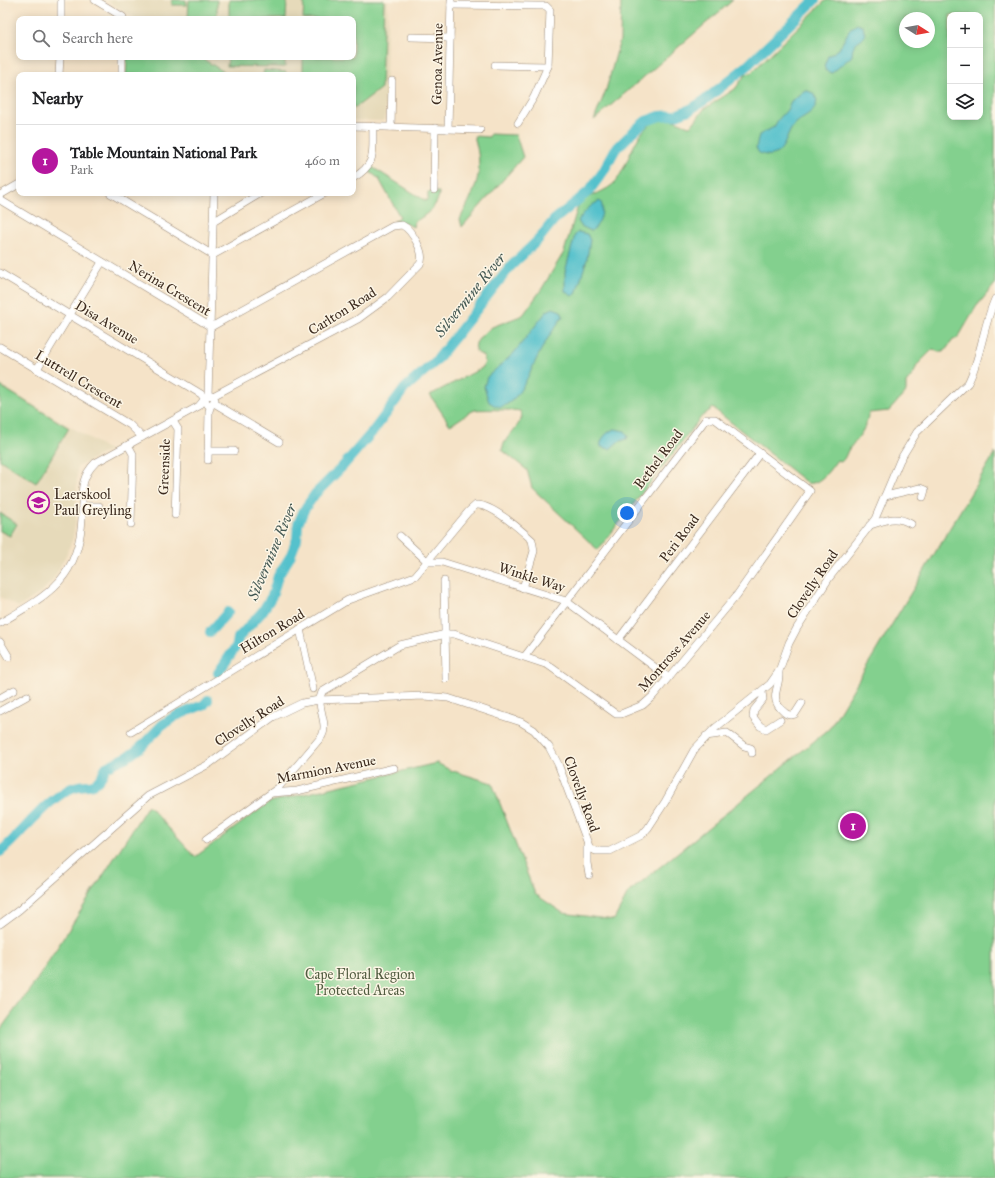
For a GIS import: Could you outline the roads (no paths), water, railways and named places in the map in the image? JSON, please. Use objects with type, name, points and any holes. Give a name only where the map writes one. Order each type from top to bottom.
[{"type":"street","points":[[61,0],[61,16]]},
{"type":"street","points":[[95,0],[120,16]]},
{"type":"street","points":[[451,2],[537,3],[546,6],[550,10],[548,66],[534,97],[518,123]]},
{"type":"street","name":"Genoa Avenue","points":[[448,129],[451,2]]},
{"type":"street","points":[[411,37],[450,38]]},
{"type":"street","points":[[59,72],[60,60]]},
{"type":"street","points":[[122,60],[122,72]]},
{"type":"street","points":[[495,65],[548,66]]},
{"type":"street","points":[[391,127],[392,81]]},
{"type":"street","points":[[356,126],[480,130]]},
{"type":"street","points":[[356,176],[365,171],[370,163],[373,126]]},
{"type":"street","points":[[434,190],[435,128]]},
{"type":"street","points":[[0,195],[16,186]]},
{"type":"street","points":[[115,196],[213,255]]},
{"type":"street","points":[[208,460],[214,196]]},
{"type":"street","points":[[213,222],[256,196]]},
{"type":"street","points":[[213,255],[320,196]]},
{"type":"street","name":"Nerina Crescent","points":[[0,200],[211,327],[393,226]]},
{"type":"street","name":"Carlton Road","points":[[0,623],[37,601],[60,582],[75,553],[82,519],[82,483],[86,472],[95,464],[173,421],[209,399],[353,322],[393,293],[420,264],[422,254],[408,229],[402,225],[393,226]]},
{"type":"street","points":[[37,369],[102,262]]},
{"type":"street","name":"Disa Avenue","points":[[0,273],[278,442]]},
{"type":"street","name":"Clovelly Road","points":[[0,924],[19,910],[148,796],[209,764],[273,717],[302,703],[319,700],[424,696],[448,698],[521,722],[541,737],[558,764],[587,846],[593,851],[610,852],[642,835],[665,802],[688,758],[706,736],[762,692],[779,671],[789,643],[797,628],[829,578],[880,510],[900,460],[917,432],[968,383],[972,374],[982,336],[995,300]]},
{"type":"street","name":"Luttrell Crescent","points":[[0,347],[130,425],[142,437]]},
{"type":"street","name":"Bethel Road","points":[[525,656],[706,418],[715,419],[810,491]]},
{"type":"street","name":"Greenside","points":[[173,421],[178,429],[175,515]]},
{"type":"street","points":[[128,445],[133,454],[131,524]]},
{"type":"street","points":[[208,451],[234,451]]},
{"type":"street","name":"Peri Road","points":[[618,640],[760,453]]},
{"type":"street","points":[[885,496],[920,488],[925,490],[923,497]]},
{"type":"street","name":"Montrose Avenue","points":[[319,700],[322,692],[328,687],[397,647],[446,634],[454,634],[525,656],[552,667],[619,714],[646,704],[737,595],[810,491]]},
{"type":"street","name":"Hilton Road","points":[[131,732],[350,599],[409,580],[419,573],[476,505],[483,505],[492,509],[532,540],[534,551],[523,588]]},
{"type":"street","points":[[82,506],[99,506]]},
{"type":"street","points":[[870,525],[890,518],[900,519],[911,524]]},
{"type":"street","points":[[400,536],[428,562]]},
{"type":"street","name":"Winkle Way","points":[[428,562],[442,562],[566,601],[668,677]]},
{"type":"street","points":[[444,580],[446,679]]},
{"type":"street","points":[[300,629],[313,689]]},
{"type":"street","points":[[0,642],[9,657]]},
{"type":"street","points":[[779,671],[775,699],[778,705],[784,712],[791,715],[795,714],[802,703]]},
{"type":"street","points":[[11,705],[3,696],[14,690]]},
{"type":"street","points":[[762,692],[763,699],[754,710],[753,717],[760,726],[766,729],[780,720]]},
{"type":"street","points":[[0,711],[27,696]]},
{"type":"street","points":[[272,793],[279,787],[322,736],[324,726],[319,700]]},
{"type":"street","points":[[706,736],[727,733],[744,746],[751,748],[752,753]]},
{"type":"street","name":"Marmion Avenue","points":[[206,840],[272,793],[297,791],[394,768]]},
{"type":"street","points":[[587,846],[587,863],[590,875]]},
{"type":"water","points":[[857,24],[863,26],[865,36],[854,45],[852,56],[832,73],[826,71],[824,66],[828,56],[839,49],[850,29]]},
{"type":"water","points":[[805,90],[813,93],[817,100],[812,112],[792,127],[782,147],[777,153],[766,155],[759,153],[756,148],[759,135],[774,127],[787,110],[791,101]]},
{"type":"water","points":[[600,201],[602,204],[602,213],[597,226],[591,231],[581,226],[578,221],[582,215],[590,207]]},
{"type":"water","points":[[578,232],[587,234],[590,240],[587,259],[576,294],[572,296],[565,291],[565,272],[575,235]]},
{"type":"water","points":[[553,308],[561,311],[563,316],[543,346],[521,390],[509,403],[501,407],[489,402],[484,387],[487,377],[513,354],[547,311]]},
{"type":"water","points":[[615,429],[625,431],[628,436],[627,439],[618,442],[610,449],[601,447],[601,441]]},
{"type":"waterway","name":"Silvermine River","points":[[218,673],[237,645],[238,638],[262,612],[272,596],[278,576],[290,557],[297,539],[298,524],[304,510],[315,494],[343,466],[374,430],[405,388],[436,361],[511,266],[538,240],[554,220],[589,191],[603,172],[615,150],[636,129],[646,121],[660,116],[676,115],[691,109],[705,100],[746,67],[815,0]]},
{"type":"waterway","points":[[210,632],[228,612]]},
{"type":"waterway","name":"Silvermine River","points":[[0,852],[49,803],[58,796],[74,787],[94,784],[102,776],[106,767],[129,756],[140,748],[162,725],[174,717],[203,706],[208,700]]},
{"type":"place","name":"Laerskool Paul Greyling","points":[[38,502]]},
{"type":"place","name":"Table Mountain National Park","points":[[853,826]]},
{"type":"park label","name":"Cape Floral Region Protected Areas","points":[[360,982]]}]
